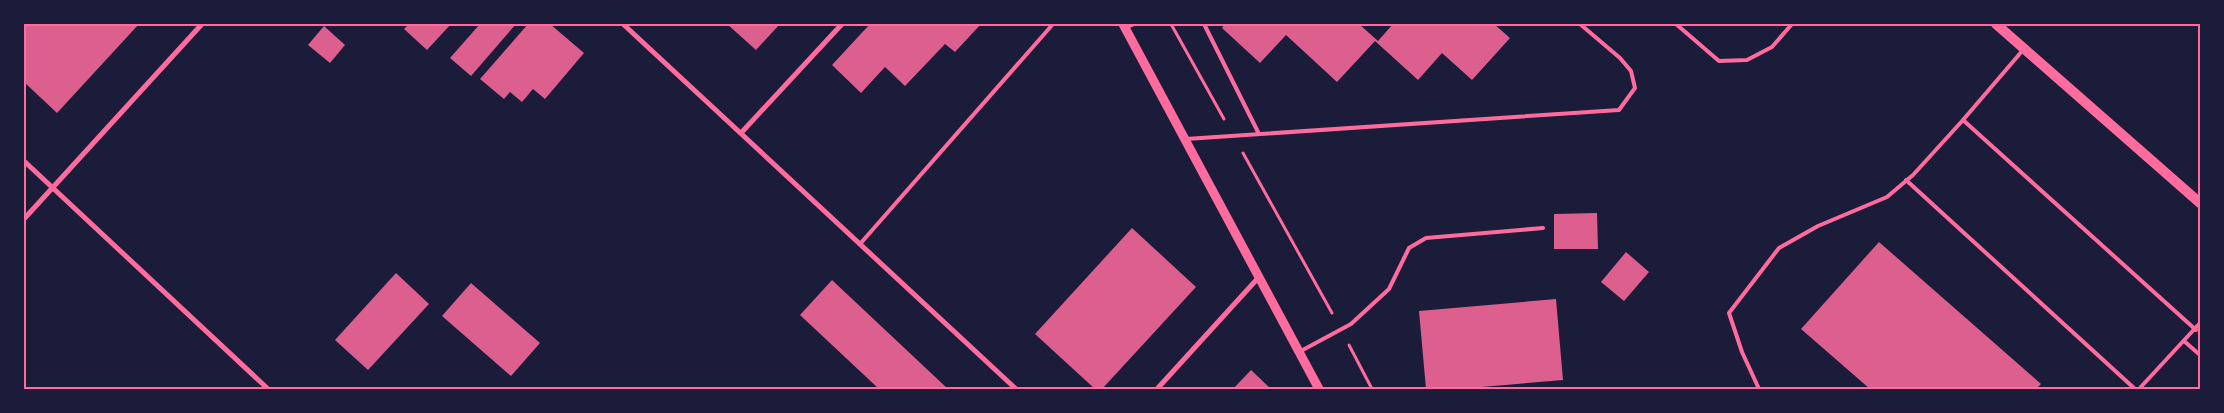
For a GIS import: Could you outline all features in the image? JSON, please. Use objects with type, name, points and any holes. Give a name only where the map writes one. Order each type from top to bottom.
[{"type":"main road","points":[[1996,24],[2200,203]]},
{"type":"street","points":[[24,220],[202,24]]},
{"type":"street","points":[[623,24],[1016,389]]},
{"type":"street","points":[[741,133],[842,24]]},
{"type":"street","points":[[1127,25],[1185,139],[1319,389]]},
{"type":"street","points":[[24,162],[268,389]]},
{"type":"street","points":[[1157,389],[1259,277]]},
{"type":"lane","points":[[860,244],[1053,24]]},
{"type":"lane","points":[[1204,24],[1259,134]]},
{"type":"lane","points":[[1185,139],[1619,110],[1635,88],[1631,71],[1620,58],[1580,24]]},
{"type":"lane","points":[[1676,24],[1719,61],[1747,60],[1772,47],[1792,24]]},
{"type":"lane","points":[[1759,389],[1742,352],[1729,313],[1779,248],[1818,226],[1887,197],[1906,180],[1963,120],[2024,49]]},
{"type":"lane","points":[[1963,120],[2196,330]]},
{"type":"lane","points":[[1906,180],[2136,389]]},
{"type":"lane","points":[[1299,352],[1351,324],[1389,289],[1408,248],[1426,238],[1543,228]]},
{"type":"lane","points":[[2139,389],[2184,340],[2196,330],[2200,323]]},
{"type":"lane","points":[[2184,340],[2200,354]]},
{"type":"path","points":[[1171,24],[1372,389]]},
{"type":"building","points":[[24,24],[139,24],[57,113],[24,82]]},
{"type":"building","points":[[409,24],[451,24],[427,50],[404,29]]},
{"type":"building","points":[[480,24],[516,24],[471,76],[450,58]]},
{"type":"building","points":[[528,24],[550,24],[584,53],[545,99],[533,89],[522,102],[510,92],[504,99],[480,79]]},
{"type":"building","points":[[727,24],[780,24],[756,50]]},
{"type":"building","points":[[870,24],[981,24],[955,52],[945,44],[905,86],[885,67],[861,93],[832,65]]},
{"type":"building","points":[[1225,24],[1359,24],[1378,41],[1393,24],[1494,24],[1510,38],[1472,80],[1442,53],[1418,80],[1375,41],[1337,82],[1286,35],[1260,63],[1222,28]]},
{"type":"building","points":[[324,26],[345,45],[330,63],[308,45]]},
{"type":"building","points":[[1597,213],[1598,249],[1554,249],[1554,214]]},
{"type":"building","points":[[1132,228],[1196,287],[1102,389],[1095,389],[1035,334]]},
{"type":"building","points":[[1879,242],[2041,384],[2036,389],[1870,389],[1801,329]]},
{"type":"building","points":[[1626,252],[1649,272],[1624,301],[1601,282]]},
{"type":"building","points":[[396,273],[429,304],[368,370],[335,340]]},
{"type":"building","points":[[832,280],[948,389],[879,389],[800,315]]},
{"type":"building","points":[[471,283],[540,343],[511,376],[442,316]]},
{"type":"building","points":[[1556,299],[1563,380],[1458,389],[1426,389],[1419,311]]},
{"type":"building","points":[[1251,370],[1271,389],[1233,389]]}]
